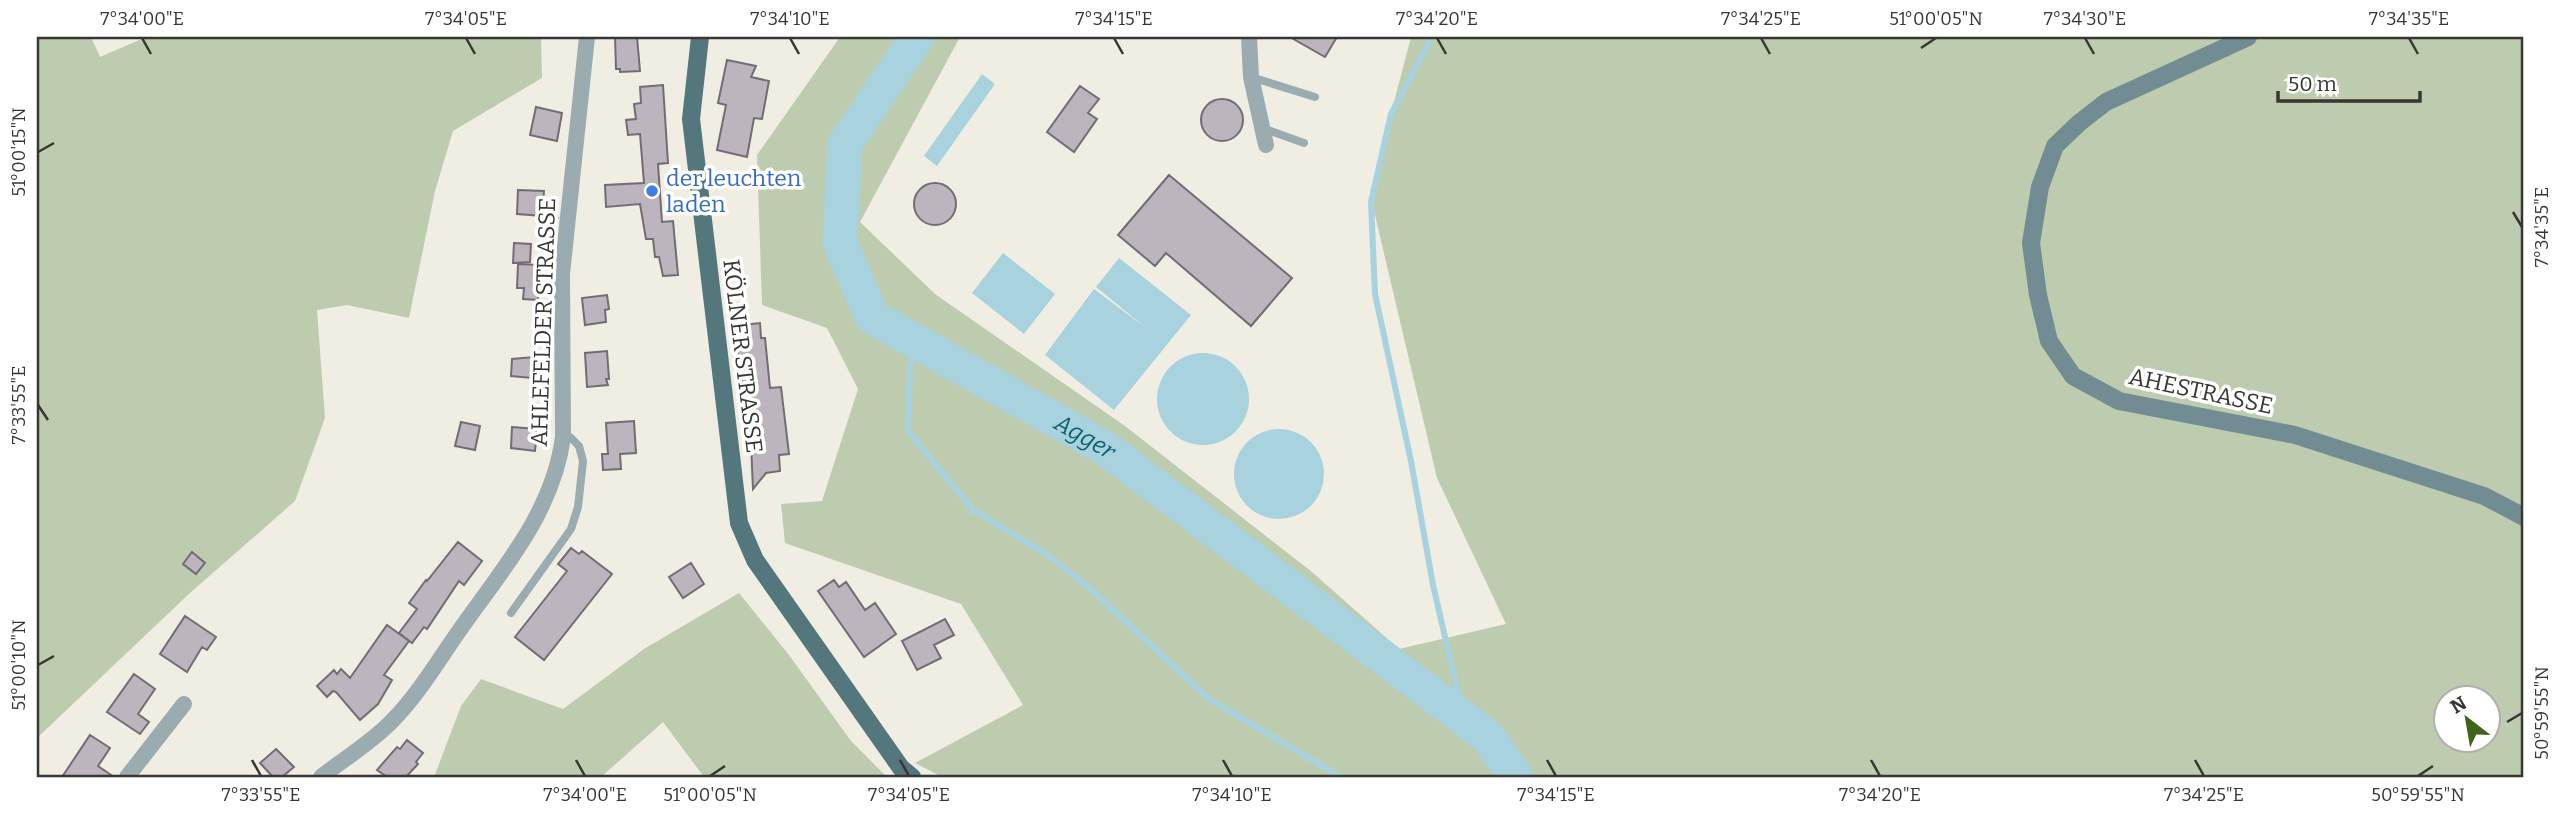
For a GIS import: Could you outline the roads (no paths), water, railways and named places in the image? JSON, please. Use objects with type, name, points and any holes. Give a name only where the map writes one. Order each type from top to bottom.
[{"type":"main road","name":"KÖLNER STRASSE","points":[[700,37],[691,119],[739,523],[755,559],[901,768],[912,777]]},
{"type":"main road","name":"AHESTRASSE","points":[[2248,37],[2106,102],[2055,146],[2040,187],[2031,243],[2038,295],[2049,341],[2074,376],[2119,401],[2295,435],[2472,492],[2524,517]]},
{"type":"street","name":"AHLEFELDER STRASSE","points":[[321,777],[392,722],[426,678],[535,522],[556,471],[563,437],[562,274],[587,37]]},
{"type":"street","points":[[1250,37],[1251,76],[1266,145]]},
{"type":"street","points":[[127,777],[184,704]]},
{"type":"lane","points":[[1251,76],[1315,97]]},
{"type":"lane","points":[[1262,128],[1304,143]]},
{"type":"lane","points":[[511,613],[571,529],[578,507],[583,461],[579,446],[570,437],[563,437]]},
{"type":"water","points":[[982,74],[995,84],[937,166],[924,156]]},
{"type":"water","points":[[1003,253],[1055,294],[1024,334],[972,293]]},
{"type":"water","points":[[1119,258],[1191,315],[1114,410],[1045,355],[1094,289],[1146,328],[1096,287]]},
{"type":"water","points":[[1203,353],[1220,357],[1235,367],[1245,382],[1249,399],[1245,416],[1235,431],[1220,441],[1203,445],[1186,441],[1171,431],[1161,416],[1157,399],[1161,382],[1171,367],[1186,357]]},
{"type":"water","points":[[1279,429],[1296,432],[1311,442],[1321,457],[1324,474],[1321,491],[1311,506],[1296,516],[1279,519],[1262,516],[1247,506],[1237,491],[1234,474],[1237,457],[1247,442],[1262,432]]},
{"type":"waterway","name":"Agger","points":[[917,37],[845,144],[840,242],[872,317],[1105,448],[1487,736],[1516,777]]},
{"type":"waterway","points":[[1432,37],[1391,114],[1371,202],[1375,294],[1411,461],[1433,585],[1464,719]]},
{"type":"waterway","points":[[911,340],[908,431],[973,510],[1048,555],[1093,591],[1209,699],[1341,777]]},
{"type":"place","name":"der leuchten laden","points":[[652,191]]}]
